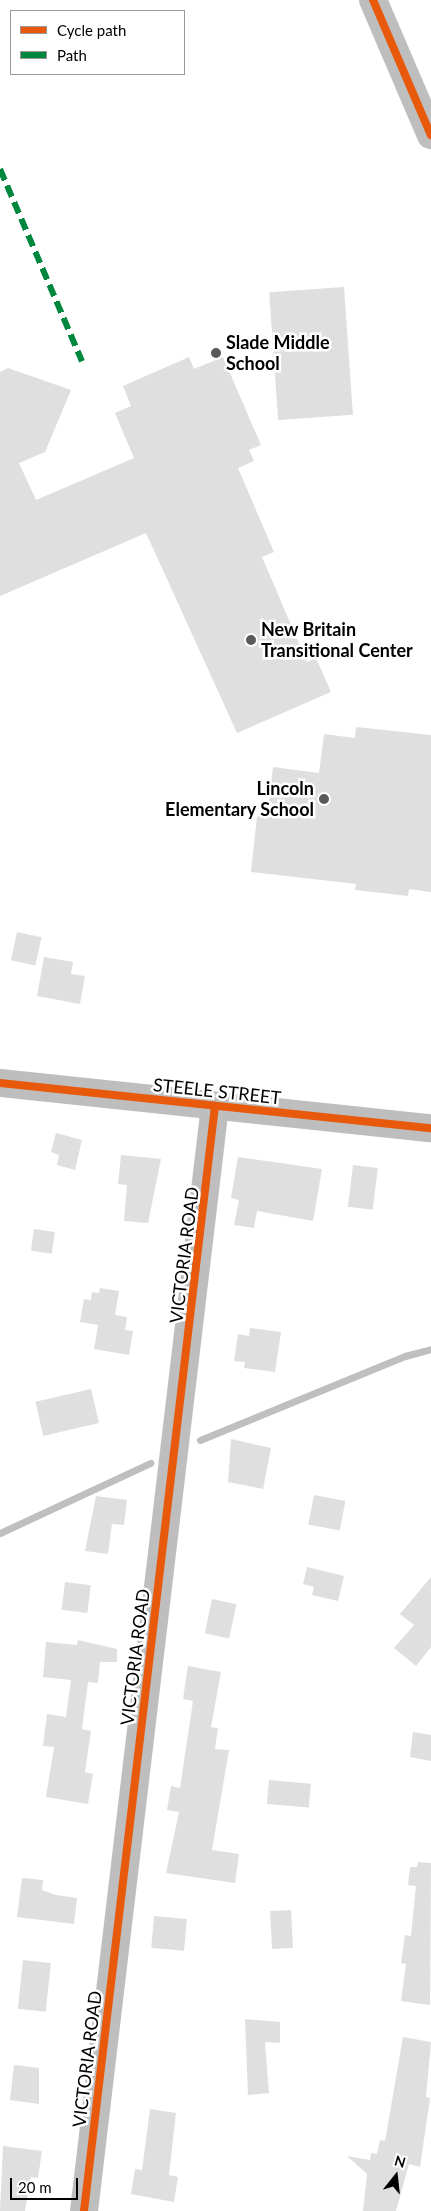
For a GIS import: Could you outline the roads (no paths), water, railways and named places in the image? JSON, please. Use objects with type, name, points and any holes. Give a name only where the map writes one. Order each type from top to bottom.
[{"type":"street","points":[[373,0],[431,135]]},
{"type":"street","name":"STEELE STREET","points":[[0,1083],[431,1128]]},
{"type":"street","name":"VICTORIA ROAD","points":[[84,2211],[215,1106]]},
{"type":"waterway","points":[[200,1440],[405,1356],[431,1349]]},
{"type":"waterway","points":[[0,1533],[150,1463]]},
{"type":"place","name":"Slade Middle School","points":[[216,353]]},
{"type":"place","name":"New Britain Transitional Center","points":[[251,640]]},
{"type":"place","name":"Lincoln Elementary School","points":[[324,799]]}]
